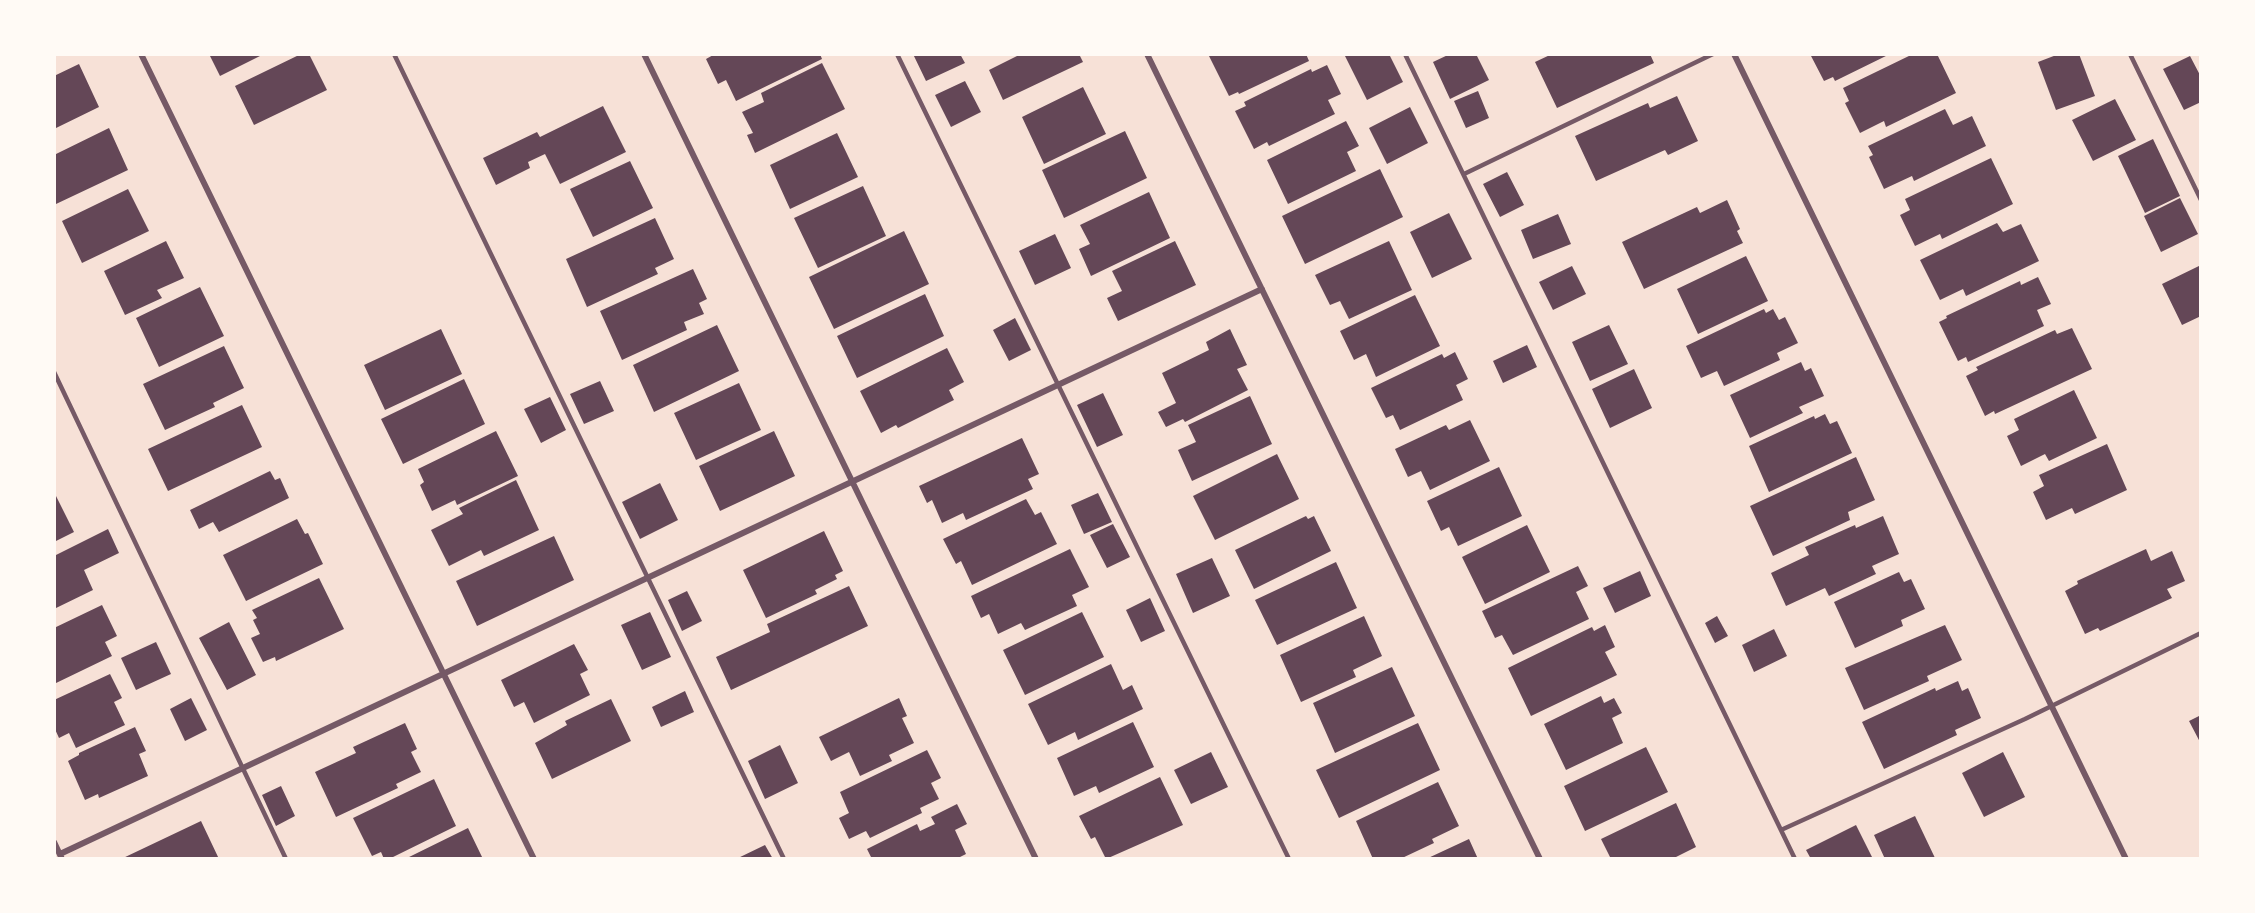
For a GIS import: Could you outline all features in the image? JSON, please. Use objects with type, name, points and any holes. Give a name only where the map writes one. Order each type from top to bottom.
[{"type":"street","points":[[141,54],[534,859]]},
{"type":"street","points":[[644,54],[1036,859]]},
{"type":"street","points":[[1148,54],[1540,859]]},
{"type":"street","points":[[1734,54],[2126,859]]},
{"type":"street","points":[[54,842],[61,856],[242,767],[1262,289]]},
{"type":"lane","points":[[394,54],[784,859]]},
{"type":"lane","points":[[897,54],[1289,859]]},
{"type":"lane","points":[[1405,54],[1795,859]]},
{"type":"lane","points":[[1464,174],[1713,54]]},
{"type":"lane","points":[[2130,54],[2201,200]]},
{"type":"lane","points":[[54,372],[286,859]]},
{"type":"lane","points":[[1781,830],[2051,706],[2201,633]]},
{"type":"building","points":[[209,54],[264,54],[220,76]]},
{"type":"building","points":[[301,54],[309,54],[327,90],[254,125],[235,86]]},
{"type":"building","points":[[715,54],[820,54],[822,59],[736,101],[726,80],[718,84],[706,59]]},
{"type":"building","points":[[913,54],[960,54],[965,63],[926,81]]},
{"type":"building","points":[[1021,54],[1079,54],[1083,62],[1003,100],[989,70]]},
{"type":"building","points":[[1208,54],[1306,54],[1309,61],[1239,94],[1238,92],[1229,96]]},
{"type":"building","points":[[1344,54],[1389,54],[1403,82],[1367,100]]},
{"type":"building","points":[[1450,54],[1476,54],[1489,80],[1450,99],[1433,62]]},
{"type":"building","points":[[1552,54],[1650,54],[1654,63],[1557,108],[1535,62]]},
{"type":"building","points":[[1810,54],[1890,54],[1835,81],[1833,77],[1824,81]]},
{"type":"building","points":[[1913,54],[1937,54],[1956,93],[1886,127],[1884,121],[1860,133],[1845,103],[1849,101],[1843,88]]},
{"type":"building","points":[[2059,54],[2079,54],[2095,96],[2056,110],[2038,62]]},
{"type":"building","points":[[2190,56],[2201,77],[2201,102],[2184,110],[2163,69]]},
{"type":"building","points":[[822,63],[845,109],[755,153],[747,135],[753,133],[742,112],[764,102],[761,93]]},
{"type":"building","points":[[79,64],[99,107],[54,129],[54,76]]},
{"type":"building","points":[[1327,65],[1341,94],[1328,100],[1335,114],[1269,146],[1267,142],[1254,149],[1235,111],[1246,106],[1244,102],[1311,69],[1312,72]]},
{"type":"building","points":[[965,81],[981,112],[951,127],[935,95]]},
{"type":"building","points":[[1083,87],[1106,134],[1044,164],[1022,117]]},
{"type":"building","points":[[1478,91],[1489,118],[1466,128],[1454,101]]},
{"type":"building","points":[[1677,96],[1698,141],[1668,155],[1665,150],[1596,181],[1575,136],[1648,103],[1650,108]]},
{"type":"building","points":[[2115,99],[2136,140],[2093,161],[2072,120]]},
{"type":"building","points":[[603,106],[626,152],[560,184],[545,154],[528,162],[530,168],[496,185],[483,158],[537,132],[540,137]]},
{"type":"building","points":[[1410,107],[1428,143],[1387,164],[1369,128]]},
{"type":"building","points":[[1945,109],[1953,125],[1972,116],[1986,146],[1914,181],[1912,176],[1884,189],[1869,157],[1873,155],[1868,146]]},
{"type":"building","points":[[1346,121],[1359,146],[1347,152],[1356,171],[1288,204],[1267,160]]},
{"type":"building","points":[[109,128],[128,170],[56,204],[54,155]]},
{"type":"building","points":[[1125,131],[1147,178],[1064,218],[1042,170]]},
{"type":"building","points":[[837,133],[858,177],[790,209],[770,165]]},
{"type":"building","points":[[2153,139],[2180,196],[2145,213],[2118,156]]},
{"type":"building","points":[[1991,158],[2013,204],[1942,239],[1940,234],[1915,246],[1900,215],[1910,210],[1905,199]]},
{"type":"building","points":[[630,161],[653,208],[593,237],[570,189]]},
{"type":"building","points":[[1380,169],[1403,217],[1305,264],[1282,216]]},
{"type":"building","points":[[1507,172],[1524,205],[1500,217],[1483,184]]},
{"type":"building","points":[[863,186],[886,236],[818,268],[794,218]]},
{"type":"building","points":[[128,189],[149,231],[82,263],[62,221]]},
{"type":"building","points":[[1149,192],[1170,238],[1091,276],[1079,249],[1090,244],[1080,225]]},
{"type":"building","points":[[2180,198],[2198,234],[2161,252],[2144,216]]},
{"type":"building","points":[[1727,200],[1740,229],[1737,231],[1743,243],[1644,289],[1622,242],[1697,207],[1700,213]]},
{"type":"building","points":[[1449,213],[1472,259],[1432,278],[1410,232]]},
{"type":"building","points":[[1558,214],[1571,244],[1533,259],[1521,230]]},
{"type":"building","points":[[655,218],[674,259],[655,268],[658,274],[587,307],[566,259]]},
{"type":"building","points":[[1997,223],[2003,232],[2021,224],[2039,261],[1966,296],[1963,289],[1940,300],[1920,260]]},
{"type":"building","points":[[904,231],[929,284],[834,329],[809,277]]},
{"type":"building","points":[[1055,234],[1071,268],[1035,285],[1019,251]]},
{"type":"building","points":[[166,241],[184,278],[157,290],[162,298],[125,315],[104,271]]},
{"type":"building","points":[[1175,241],[1196,285],[1118,321],[1107,298],[1122,291],[1112,271]]},
{"type":"building","points":[[1389,241],[1412,290],[1349,319],[1340,301],[1330,305],[1315,275]]},
{"type":"building","points":[[1746,256],[1768,301],[1698,334],[1677,289]]},
{"type":"building","points":[[2201,265],[2201,316],[2182,325],[2162,284]]},
{"type":"building","points":[[1572,266],[1586,294],[1553,310],[1539,282]]},
{"type":"building","points":[[693,269],[707,299],[699,303],[704,314],[684,322],[687,330],[622,360],[600,311]]},
{"type":"building","points":[[2038,277],[2051,304],[2037,310],[2044,326],[1968,362],[1966,357],[1958,361],[1939,322],[1947,318],[1946,316],[2020,281],[2021,285]]},
{"type":"building","points":[[200,287],[224,336],[159,367],[136,318]]},
{"type":"building","points":[[925,294],[944,336],[857,378],[837,336]]},
{"type":"building","points":[[1415,295],[1440,346],[1376,377],[1366,354],[1354,360],[1340,331]]},
{"type":"building","points":[[1764,309],[1766,313],[1773,309],[1779,320],[1785,317],[1798,343],[1777,353],[1780,360],[1724,386],[1717,371],[1701,378],[1686,346]]},
{"type":"building","points":[[1015,318],[1031,350],[1009,361],[993,330]]},
{"type":"building","points":[[717,325],[739,371],[654,412],[633,365]]},
{"type":"building","points":[[1609,325],[1628,364],[1590,381],[1572,342]]},
{"type":"building","points":[[2072,328],[2092,369],[1995,414],[1994,411],[1985,416],[1966,376],[1978,370],[1976,367],[2055,330],[2057,334]]},
{"type":"building","points":[[441,329],[462,374],[385,410],[364,365]]},
{"type":"building","points":[[1230,329],[1247,365],[1237,369],[1248,390],[1185,422],[1183,419],[1166,427],[1158,412],[1176,403],[1162,373],[1209,350],[1206,342]]},
{"type":"building","points":[[1527,345],[1537,367],[1503,383],[1493,361]]},
{"type":"building","points":[[224,346],[244,388],[213,403],[215,407],[165,430],[143,384]]},
{"type":"building","points":[[947,348],[964,382],[949,390],[954,400],[898,428],[896,425],[881,433],[860,391]]},
{"type":"building","points":[[1455,352],[1468,379],[1456,385],[1463,400],[1400,430],[1393,415],[1386,418],[1371,388],[1442,354],[1444,358]]},
{"type":"building","points":[[1801,362],[1805,371],[1811,368],[1824,396],[1799,407],[1803,413],[1750,438],[1730,395]]},
{"type":"building","points":[[1634,369],[1652,408],[1610,428],[1592,389]]},
{"type":"building","points":[[464,379],[485,424],[403,464],[381,419]]},
{"type":"building","points":[[600,381],[614,411],[584,424],[570,394]]},
{"type":"building","points":[[739,383],[761,430],[696,460],[674,413]]},
{"type":"building","points":[[2074,390],[2097,438],[2049,461],[2045,454],[2021,466],[2007,436],[2019,430],[2014,419]]},
{"type":"building","points":[[1103,393],[1123,435],[1097,447],[1077,405]]},
{"type":"building","points":[[1250,396],[1272,444],[1192,481],[1178,450],[1196,442],[1188,425]]},
{"type":"building","points":[[550,397],[566,430],[541,443],[524,409]]},
{"type":"building","points":[[242,405],[262,447],[168,491],[148,449]]},
{"type":"building","points":[[1825,414],[1830,424],[1837,421],[1852,453],[1769,492],[1749,446],[1814,416],[1815,419]]},
{"type":"building","points":[[1470,420],[1490,461],[1430,490],[1421,471],[1408,477],[1395,449],[1446,425],[1449,430]]},
{"type":"building","points":[[496,431],[518,476],[457,505],[455,500],[432,511],[420,485],[424,482],[418,469]]},
{"type":"building","points":[[774,431],[795,476],[720,511],[699,466]]},
{"type":"building","points":[[1022,438],[1039,474],[1028,479],[1033,489],[966,520],[963,513],[942,523],[932,500],[927,503],[919,486]]},
{"type":"building","points":[[2107,444],[2127,490],[2075,514],[2072,508],[2046,520],[2033,492],[2044,486],[2039,475]]},
{"type":"building","points":[[1277,454],[1299,499],[1215,540],[1193,496]]},
{"type":"building","points":[[1856,457],[1875,500],[1848,512],[1850,520],[1773,556],[1750,506]]},
{"type":"building","points":[[1499,467],[1522,516],[1458,546],[1449,527],[1441,531],[1427,501]]},
{"type":"building","points":[[270,471],[275,480],[280,478],[289,498],[219,532],[213,522],[199,529],[190,510]]},
{"type":"building","points":[[516,480],[539,530],[484,556],[481,550],[449,566],[431,530],[463,514],[459,508]]},
{"type":"building","points":[[660,483],[678,520],[640,539],[622,502]]},
{"type":"building","points":[[54,492],[74,532],[54,542]]},
{"type":"building","points":[[1098,493],[1112,522],[1084,534],[1071,505]]},
{"type":"building","points":[[1026,499],[1035,515],[1041,512],[1057,544],[972,585],[961,561],[956,564],[943,539]]},
{"type":"building","points":[[1306,516],[1308,519],[1314,516],[1331,551],[1254,589],[1235,550]]},
{"type":"building","points":[[1883,516],[1899,554],[1872,566],[1876,574],[1829,596],[1825,588],[1786,606],[1771,573],[1809,555],[1805,547],[1855,525],[1856,528]]},
{"type":"building","points":[[297,519],[305,534],[308,533],[323,564],[246,601],[223,555]]},
{"type":"building","points":[[1113,524],[1130,557],[1107,568],[1090,535]]},
{"type":"building","points":[[1527,525],[1550,572],[1485,604],[1462,557]]},
{"type":"building","points":[[108,529],[119,553],[84,570],[93,590],[54,609],[54,556]]},
{"type":"building","points":[[824,531],[843,571],[835,575],[837,579],[815,590],[817,594],[766,618],[743,570]]},
{"type":"building","points":[[554,536],[574,580],[477,626],[456,581]]},
{"type":"building","points":[[1070,549],[1089,587],[1072,595],[1077,606],[1025,630],[1021,623],[998,634],[989,614],[981,618],[971,596]]},
{"type":"building","points":[[2146,549],[2151,561],[2172,551],[2185,581],[2167,589],[2172,598],[2100,631],[2098,628],[2085,634],[2065,591],[2078,584],[2077,581]]},
{"type":"building","points":[[1212,558],[1230,596],[1193,613],[1176,574]]},
{"type":"building","points":[[1336,562],[1357,608],[1277,645],[1255,600]]},
{"type":"building","points":[[1578,566],[1588,586],[1576,592],[1589,619],[1513,655],[1502,635],[1495,638],[1482,611]]},
{"type":"building","points":[[1640,571],[1651,596],[1615,613],[1603,588]]},
{"type":"building","points":[[1899,572],[1904,582],[1911,579],[1925,609],[1901,620],[1903,626],[1855,648],[1834,602]]},
{"type":"building","points":[[319,578],[344,629],[276,661],[275,657],[263,662],[251,638],[260,634],[253,620],[257,618],[252,610]]},
{"type":"building","points":[[849,586],[868,626],[731,690],[716,657],[770,632],[767,624]]},
{"type":"building","points":[[687,591],[702,621],[682,631],[668,600]]},
{"type":"building","points":[[1150,598],[1165,631],[1141,642],[1126,610]]},
{"type":"building","points":[[102,605],[117,636],[105,642],[112,656],[54,684],[54,628]]},
{"type":"building","points":[[650,612],[671,657],[642,670],[621,625]]},
{"type":"building","points":[[1082,612],[1104,657],[1025,695],[1003,650]]},
{"type":"building","points":[[1364,616],[1382,656],[1353,670],[1356,677],[1301,702],[1280,655]]},
{"type":"building","points":[[1717,616],[1728,636],[1715,643],[1705,623]]},
{"type":"building","points":[[229,622],[256,675],[227,690],[199,638]]},
{"type":"building","points":[[1605,625],[1615,647],[1605,652],[1617,675],[1531,716],[1508,668],[1592,627],[1594,631]]},
{"type":"building","points":[[1945,625],[1962,660],[1927,676],[1929,681],[1864,710],[1845,668]]},
{"type":"building","points":[[1774,629],[1787,656],[1754,672],[1742,645]]},
{"type":"building","points":[[156,642],[171,674],[136,690],[121,658]]},
{"type":"building","points":[[574,644],[588,670],[580,674],[590,695],[534,723],[524,702],[514,707],[501,680]]},
{"type":"building","points":[[1111,664],[1123,690],[1132,685],[1143,709],[1078,740],[1075,732],[1048,745],[1028,704]]},
{"type":"building","points":[[1392,667],[1415,716],[1335,753],[1313,703]]},
{"type":"building","points":[[110,674],[122,698],[114,702],[125,725],[76,748],[69,733],[59,738],[54,727],[54,700]]},
{"type":"building","points":[[1958,681],[1962,691],[1968,688],[1981,718],[1955,730],[1957,735],[1884,769],[1862,722],[1935,688],[1936,691]]},
{"type":"building","points":[[685,691],[694,712],[661,727],[652,707]]},
{"type":"building","points":[[1601,696],[1604,703],[1614,698],[1622,713],[1612,718],[1623,743],[1566,770],[1544,724]]},
{"type":"building","points":[[191,698],[207,730],[185,741],[170,709]]},
{"type":"building","points":[[899,698],[907,716],[902,718],[914,743],[889,755],[892,761],[860,776],[849,752],[831,761],[819,737]]},
{"type":"building","points":[[611,699],[631,741],[552,779],[535,743],[567,725],[565,721]]},
{"type":"building","points":[[2201,715],[2201,744],[2189,721]]},
{"type":"building","points":[[1133,722],[1154,767],[1099,793],[1096,786],[1074,796],[1057,758]]},
{"type":"building","points":[[405,723],[417,749],[411,752],[421,772],[396,784],[398,788],[336,817],[315,772],[356,753],[353,747]]},
{"type":"building","points":[[1418,723],[1440,770],[1339,818],[1316,770]]},
{"type":"building","points":[[135,727],[146,751],[139,754],[148,776],[99,798],[98,794],[85,800],[68,761],[79,753]]},
{"type":"building","points":[[780,745],[798,783],[765,799],[748,761]]},
{"type":"building","points":[[1646,747],[1668,792],[1585,831],[1564,786]]},
{"type":"building","points":[[927,750],[941,778],[931,783],[939,799],[920,808],[922,813],[870,838],[866,831],[849,839],[839,818],[849,813],[840,792]]},
{"type":"building","points":[[1211,752],[1228,787],[1191,804],[1174,770]]},
{"type":"building","points":[[2003,752],[2025,797],[1984,817],[1962,773]]},
{"type":"building","points":[[1160,777],[1183,825],[1106,859],[1095,837],[1091,839],[1079,816]]},
{"type":"building","points":[[434,779],[456,826],[389,859],[384,859],[381,852],[372,856],[353,818]]},
{"type":"building","points":[[1438,782],[1459,826],[1432,839],[1434,843],[1400,859],[1373,859],[1356,821]]},
{"type":"building","points":[[281,786],[295,816],[276,826],[262,795]]},
{"type":"building","points":[[1676,803],[1696,847],[1672,859],[1611,859],[1601,839]]},
{"type":"building","points":[[957,804],[967,824],[955,830],[966,854],[956,859],[872,859],[867,849],[917,824],[920,831],[935,824],[931,817]]},
{"type":"building","points":[[1915,816],[1935,858],[1885,859],[1874,835]]},
{"type":"building","points":[[201,821],[219,859],[121,859]]},
{"type":"building","points":[[1856,825],[1872,857],[1868,859],[1811,859],[1806,850]]},
{"type":"building","points":[[468,828],[483,859],[405,859]]},
{"type":"building","points":[[1469,839],[1478,859],[1426,859]]},
{"type":"building","points":[[765,845],[773,859],[736,859]]}]
